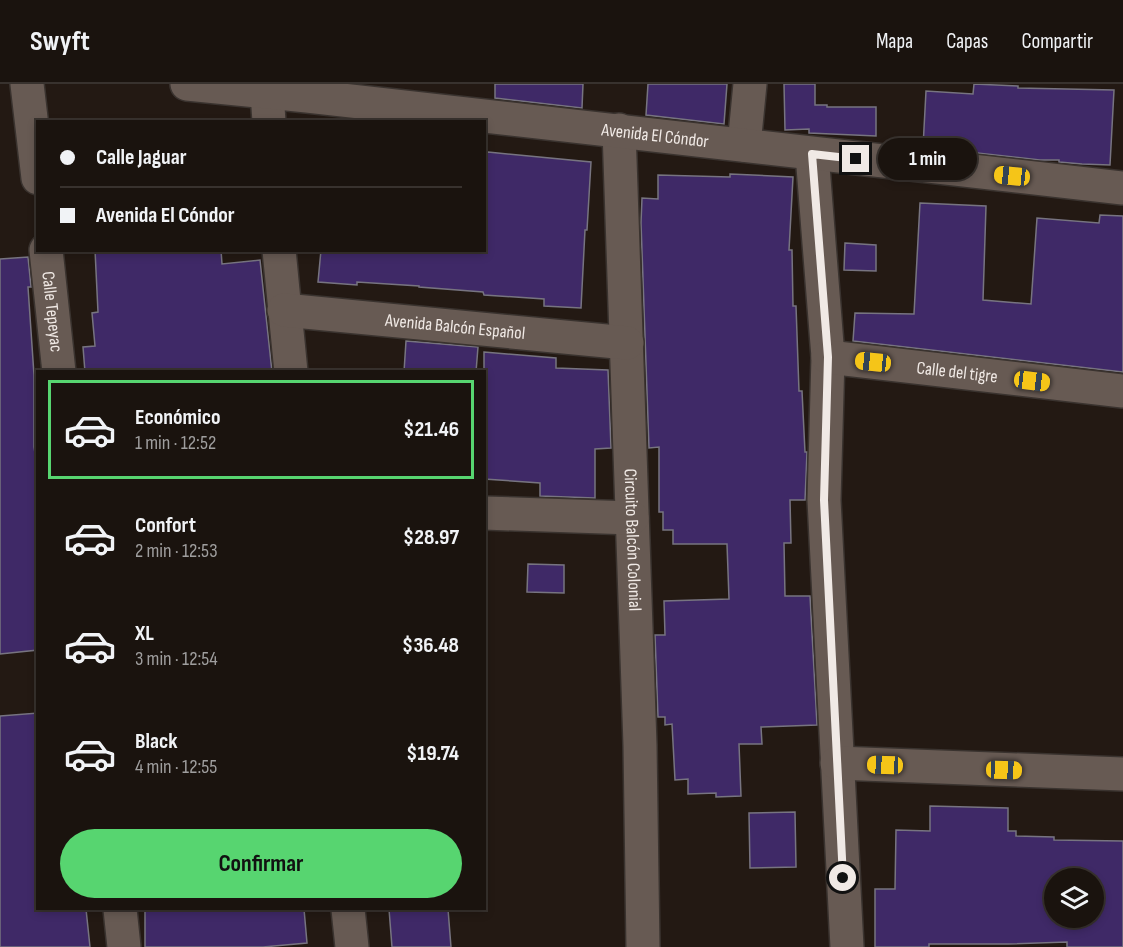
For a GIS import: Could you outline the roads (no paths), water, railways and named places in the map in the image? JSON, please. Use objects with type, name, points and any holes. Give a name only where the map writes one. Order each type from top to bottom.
[{"type":"street","points":[[27,84],[36,161]]},
{"type":"street","name":"Avenida El Cóndor","points":[[187,84],[268,107],[308,90],[812,154],[1123,188]]},
{"type":"street","points":[[744,145],[750,84]]},
{"type":"street","name":"Circuito Balcón Colonial","points":[[619,130],[640,756],[643,947]]},
{"type":"street","points":[[812,154],[828,357],[824,500],[847,947]]},
{"type":"street","name":"Calle Tepeyac","points":[[46,252],[59,370]]},
{"type":"street","points":[[279,252],[291,370]]},
{"type":"street","name":"Avenida Balcón Español","points":[[284,310],[627,343]]},
{"type":"street","name":"Calle del tigre","points":[[828,357],[1123,392]]},
{"type":"street","points":[[486,513],[632,518]]},
{"type":"street","points":[[837,763],[1123,774]]},
{"type":"street","points":[[120,910],[124,947]]},
{"type":"street","points":[[348,910],[352,947]]}]
